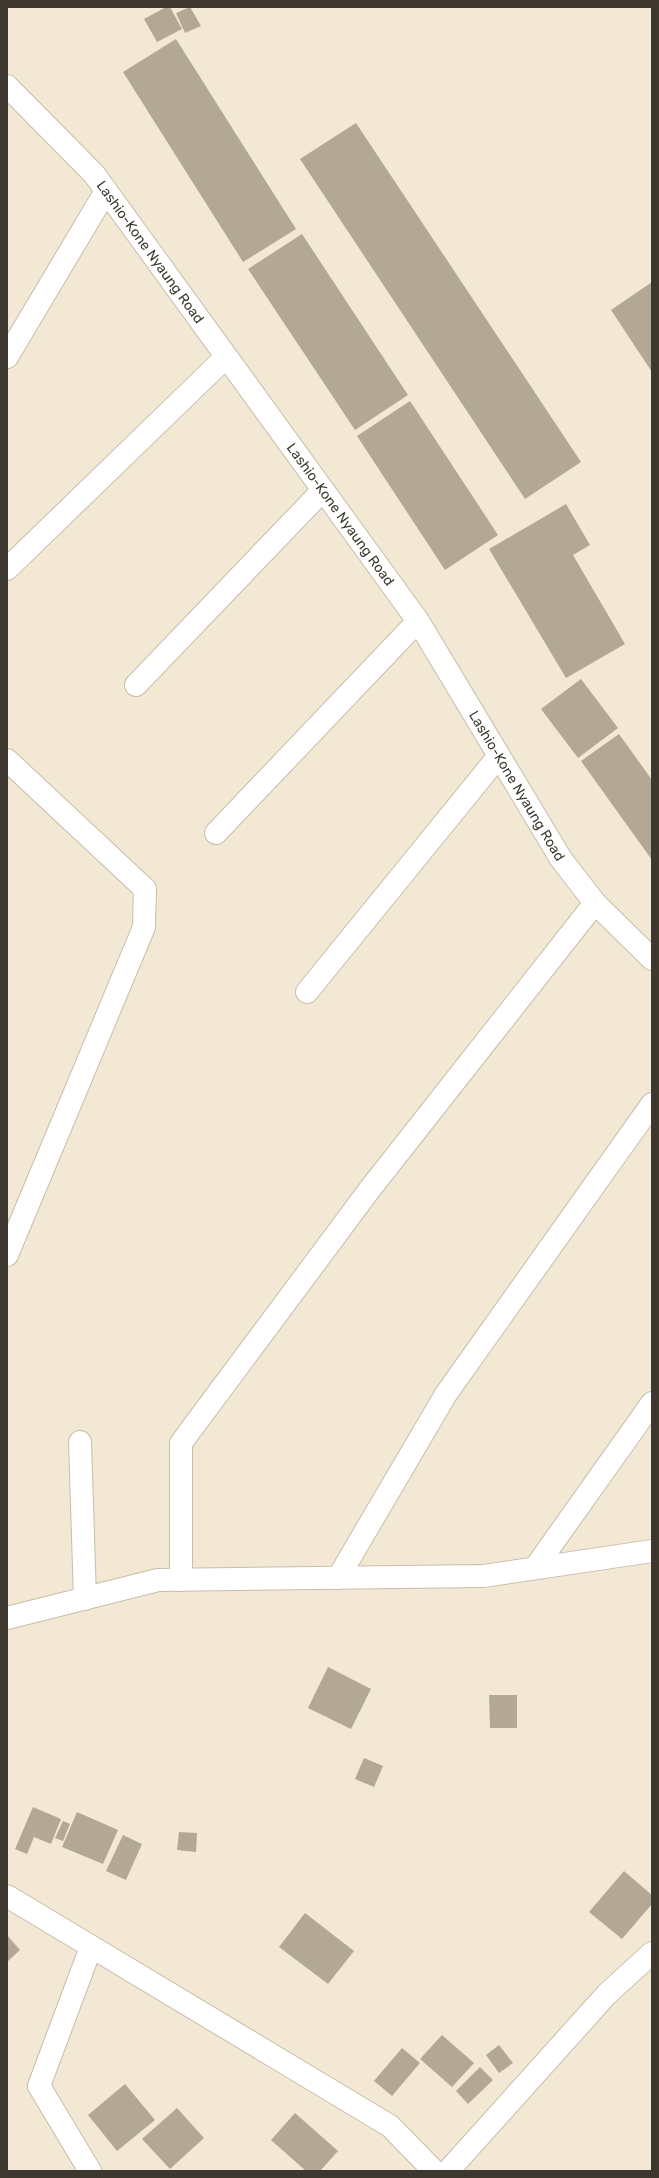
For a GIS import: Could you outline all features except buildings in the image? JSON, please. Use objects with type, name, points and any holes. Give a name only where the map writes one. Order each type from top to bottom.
[{"type":"street","name":"Lashio-Kone Nyaung Road","points":[[7,86],[94,174],[418,621],[498,757],[561,859],[595,903],[652,959]]},
{"type":"street","points":[[7,357],[106,191]]},
{"type":"street","points":[[7,569],[226,357]]},
{"type":"street","points":[[136,685],[323,490]]},
{"type":"street","points":[[216,833],[418,621]]},
{"type":"street","points":[[306,992],[498,757]]},
{"type":"street","points":[[7,760],[145,889],[144,927],[7,1255]]},
{"type":"street","points":[[181,1580],[181,1443],[370,1189],[595,903]]},
{"type":"street","points":[[338,1578],[446,1394],[652,1104]]},
{"type":"street","points":[[536,1568],[652,1402]]},
{"type":"street","points":[[80,1442],[84,1599]]},
{"type":"street","points":[[7,1618],[158,1580],[483,1576],[652,1551]]},
{"type":"street","points":[[7,1896],[390,2126],[434,2171]]},
{"type":"street","points":[[90,2171],[39,2086],[91,1947]]},
{"type":"street","points":[[448,2171],[607,1994],[652,1953]]}]
